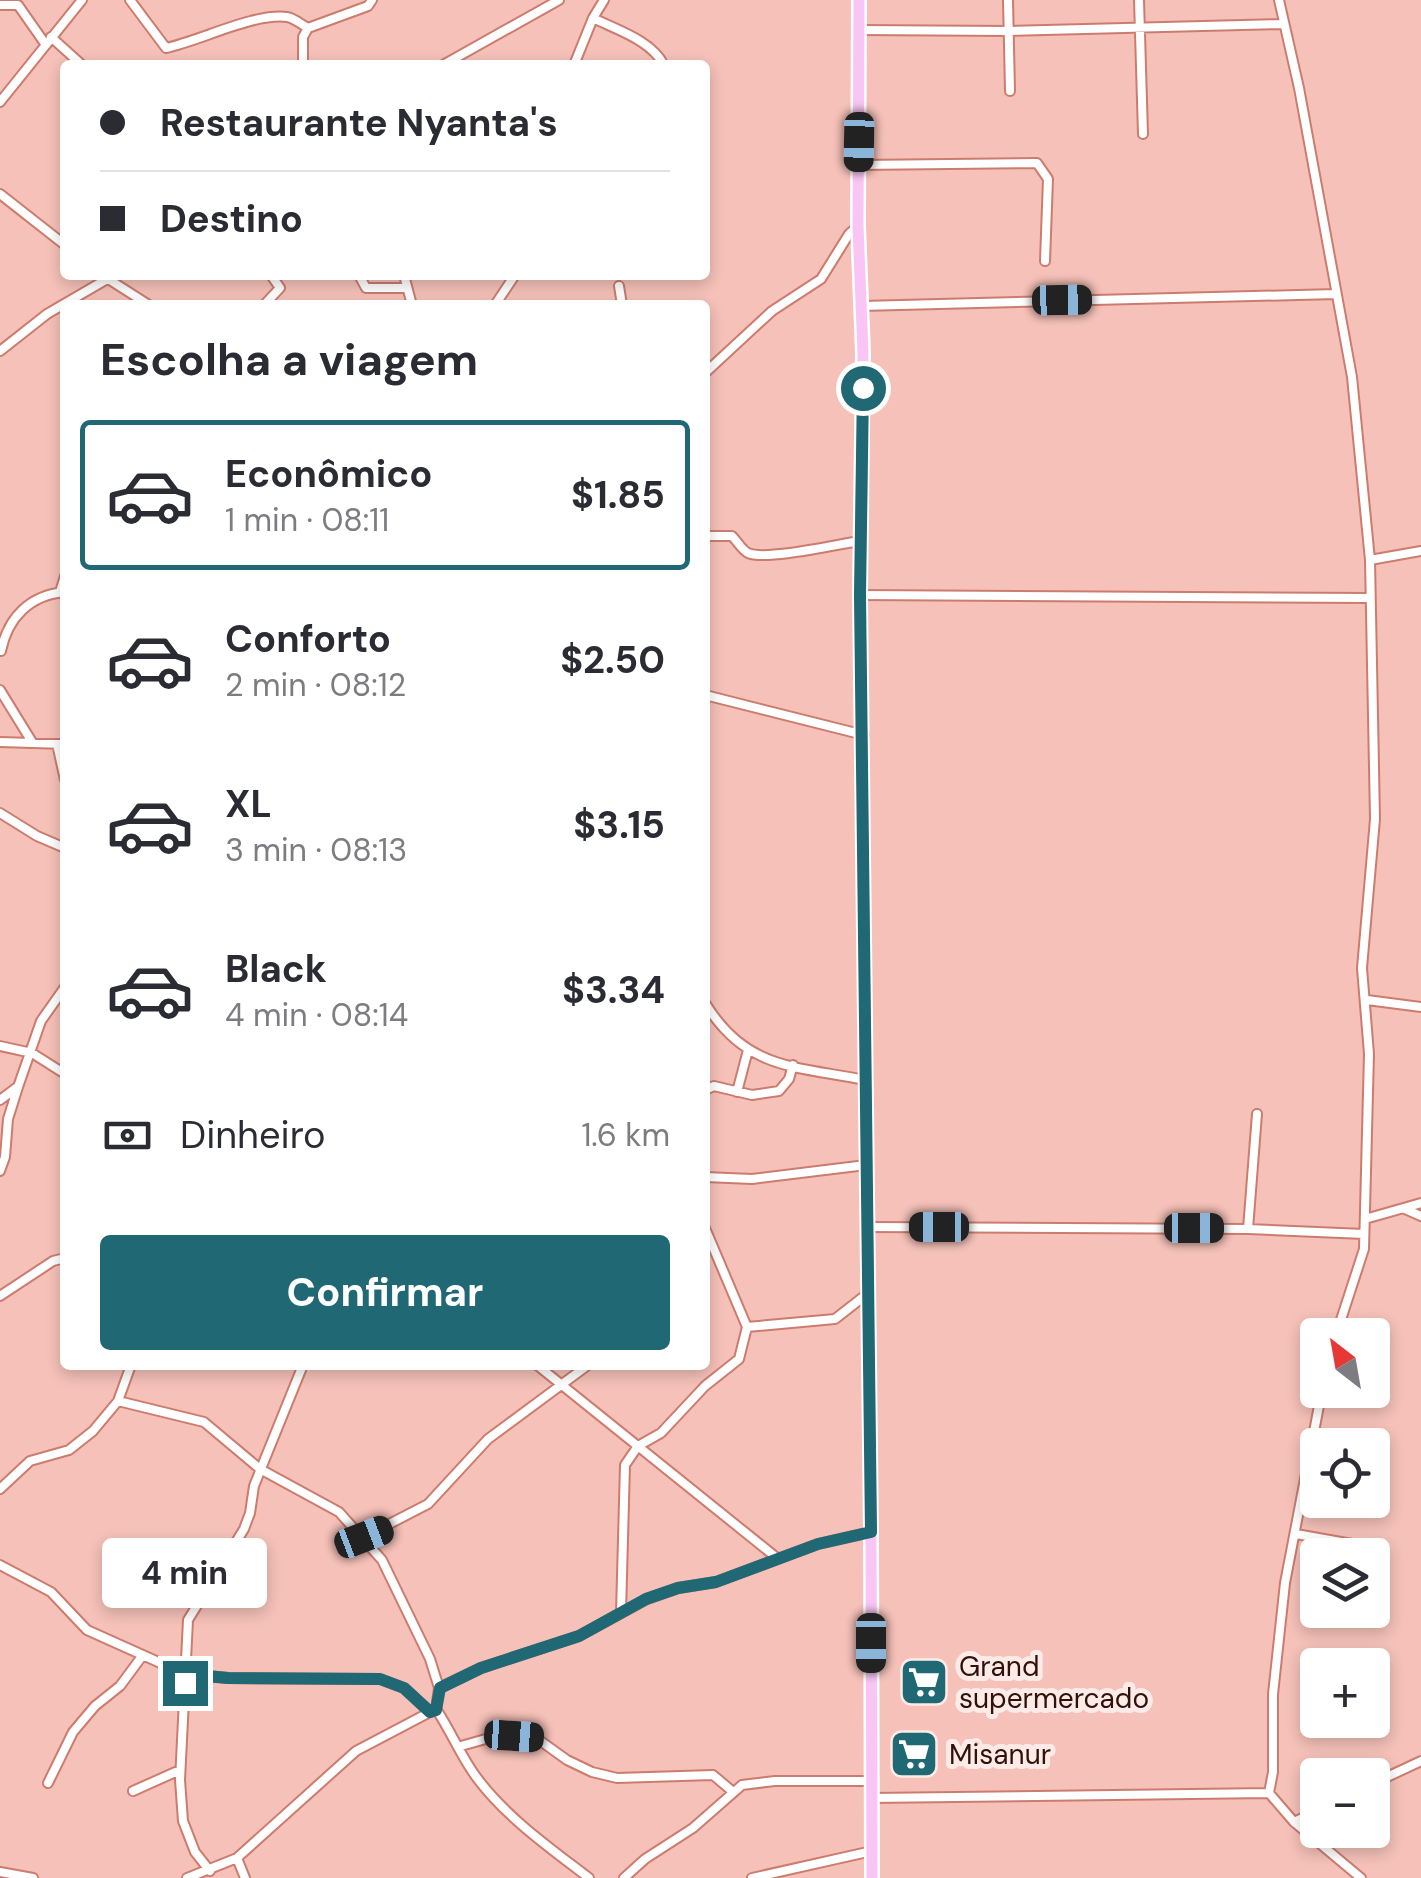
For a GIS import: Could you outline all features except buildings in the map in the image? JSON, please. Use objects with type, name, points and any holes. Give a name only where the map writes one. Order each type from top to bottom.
[{"type":"main road","points":[[859,0],[858,226],[864,423],[860,595],[872,1878]]},
{"type":"street","points":[[0,102],[82,0]]},
{"type":"street","points":[[130,0],[169,48],[230,28],[282,17],[308,28]]},
{"type":"street","points":[[304,60],[303,38],[308,28],[368,6],[372,0]]},
{"type":"street","points":[[452,60],[558,0]]},
{"type":"street","points":[[576,60],[604,0]]},
{"type":"street","points":[[1008,0],[1010,91]]},
{"type":"street","points":[[1139,0],[1143,134]]},
{"type":"street","points":[[1279,0],[1352,376],[1370,560],[1375,819],[1363,952],[1367,1000],[1365,1219],[1358,1276],[1342,1318]]},
{"type":"street","points":[[0,4],[18,5],[48,41],[75,60]]},
{"type":"street","points":[[593,18],[641,42],[661,60]]},
{"type":"street","points":[[859,30],[1009,31],[1284,24]]},
{"type":"street","points":[[858,165],[1037,163],[1048,179],[1045,261]]},
{"type":"street","points":[[0,194],[60,241]]},
{"type":"street","points":[[710,368],[772,311],[809,290],[848,234],[858,226]]},
{"type":"street","points":[[69,300],[102,280]]},
{"type":"street","points":[[114,280],[141,300]]},
{"type":"street","points":[[269,300],[280,288],[274,280]]},
{"type":"street","points":[[362,280],[366,288],[405,288]]},
{"type":"street","points":[[404,280],[410,300]]},
{"type":"street","points":[[619,286],[621,300]]},
{"type":"street","points":[[861,306],[1336,294]]},
{"type":"street","points":[[0,351],[60,306]]},
{"type":"street","points":[[710,536],[732,536],[755,554],[860,541]]},
{"type":"street","points":[[1370,560],[1421,551]]},
{"type":"street","points":[[1,651],[10,622],[22,610],[34,599],[60,593]]},
{"type":"street","points":[[860,595],[1369,598]]},
{"type":"street","points":[[0,690],[32,742]]},
{"type":"street","points":[[710,696],[864,736]]},
{"type":"street","points":[[0,742],[60,744]]},
{"type":"street","points":[[0,813],[60,846]]},
{"type":"street","points":[[0,1170],[18,1087],[47,1010],[60,993]]},
{"type":"street","points":[[1367,1000],[1421,1007]]},
{"type":"street","points":[[710,1011],[724,1032],[748,1050],[785,1066],[865,1080]]},
{"type":"street","points":[[0,1046],[32,1053],[60,1071]]},
{"type":"street","points":[[736,1092],[748,1050]]},
{"type":"street","points":[[710,1088],[752,1094],[779,1091],[794,1065]]},
{"type":"street","points":[[0,1100],[18,1087]]},
{"type":"street","points":[[1248,1229],[1257,1114]]},
{"type":"street","points":[[710,1178],[752,1179],[866,1165]]},
{"type":"street","points":[[1365,1219],[1421,1203]]},
{"type":"street","points":[[1406,1209],[1421,1216]]},
{"type":"street","points":[[866,1227],[1248,1229],[1364,1234]]},
{"type":"street","points":[[621,1613],[622,1471],[638,1446],[661,1433],[704,1386],[739,1358],[748,1328],[710,1240]]},
{"type":"street","points":[[0,1296],[60,1259]]},
{"type":"street","points":[[748,1328],[835,1319],[867,1294]]},
{"type":"street","points":[[0,1489],[30,1461],[77,1445],[118,1401],[130,1370]]},
{"type":"street","points":[[210,1871],[195,1852],[183,1821],[180,1770],[188,1620],[244,1530],[260,1469],[301,1370]]},
{"type":"street","points":[[544,1370],[777,1558]]},
{"type":"street","points":[[364,1537],[428,1504],[488,1439],[582,1370]]},
{"type":"street","points":[[118,1401],[204,1422],[260,1469],[340,1512],[382,1560],[422,1639],[440,1688],[433,1711],[356,1751],[237,1858],[187,1878]]},
{"type":"street","points":[[1268,1793],[1273,1772],[1272,1694],[1286,1583],[1319,1408]]},
{"type":"street","points":[[440,1688],[481,1668],[579,1636],[678,1588],[716,1582],[777,1558],[871,1532]]},
{"type":"street","points":[[1296,1534],[1317,1538]]},
{"type":"street","points":[[0,1565],[51,1592],[87,1630],[185,1674],[380,1679],[404,1688],[433,1711],[460,1746],[479,1782],[516,1820],[589,1878]]},
{"type":"street","points":[[48,1783],[73,1732],[95,1706],[120,1686],[143,1655]]},
{"type":"street","points":[[460,1746],[502,1734],[534,1737],[592,1772],[617,1778],[713,1776],[732,1791]]},
{"type":"street","points":[[1390,1776],[1421,1761]]},
{"type":"street","points":[[133,1790],[180,1770]]},
{"type":"street","points":[[624,1878],[645,1859],[693,1828],[732,1791],[758,1782],[872,1781]]},
{"type":"street","points":[[872,1798],[1268,1793],[1294,1822],[1361,1878]]},
{"type":"street","points":[[1294,1822],[1300,1819]]},
{"type":"street","points":[[752,1878],[872,1852]]},
{"type":"street","points":[[237,1858],[245,1878]]},
{"type":"street","points":[[0,1872],[33,1878]]},
{"type":"place","name":"Grand supermercado","points":[[924,1682]]},
{"type":"place","name":"Misanur","points":[[914,1754]]},
{"type":"route","points":[[185,1683],[185,1674],[380,1679],[404,1688],[430,1712],[436,1710],[440,1688],[481,1668],[579,1636],[646,1599],[678,1588],[716,1582],[818,1544],[871,1532],[860,595],[863,388]]}]
